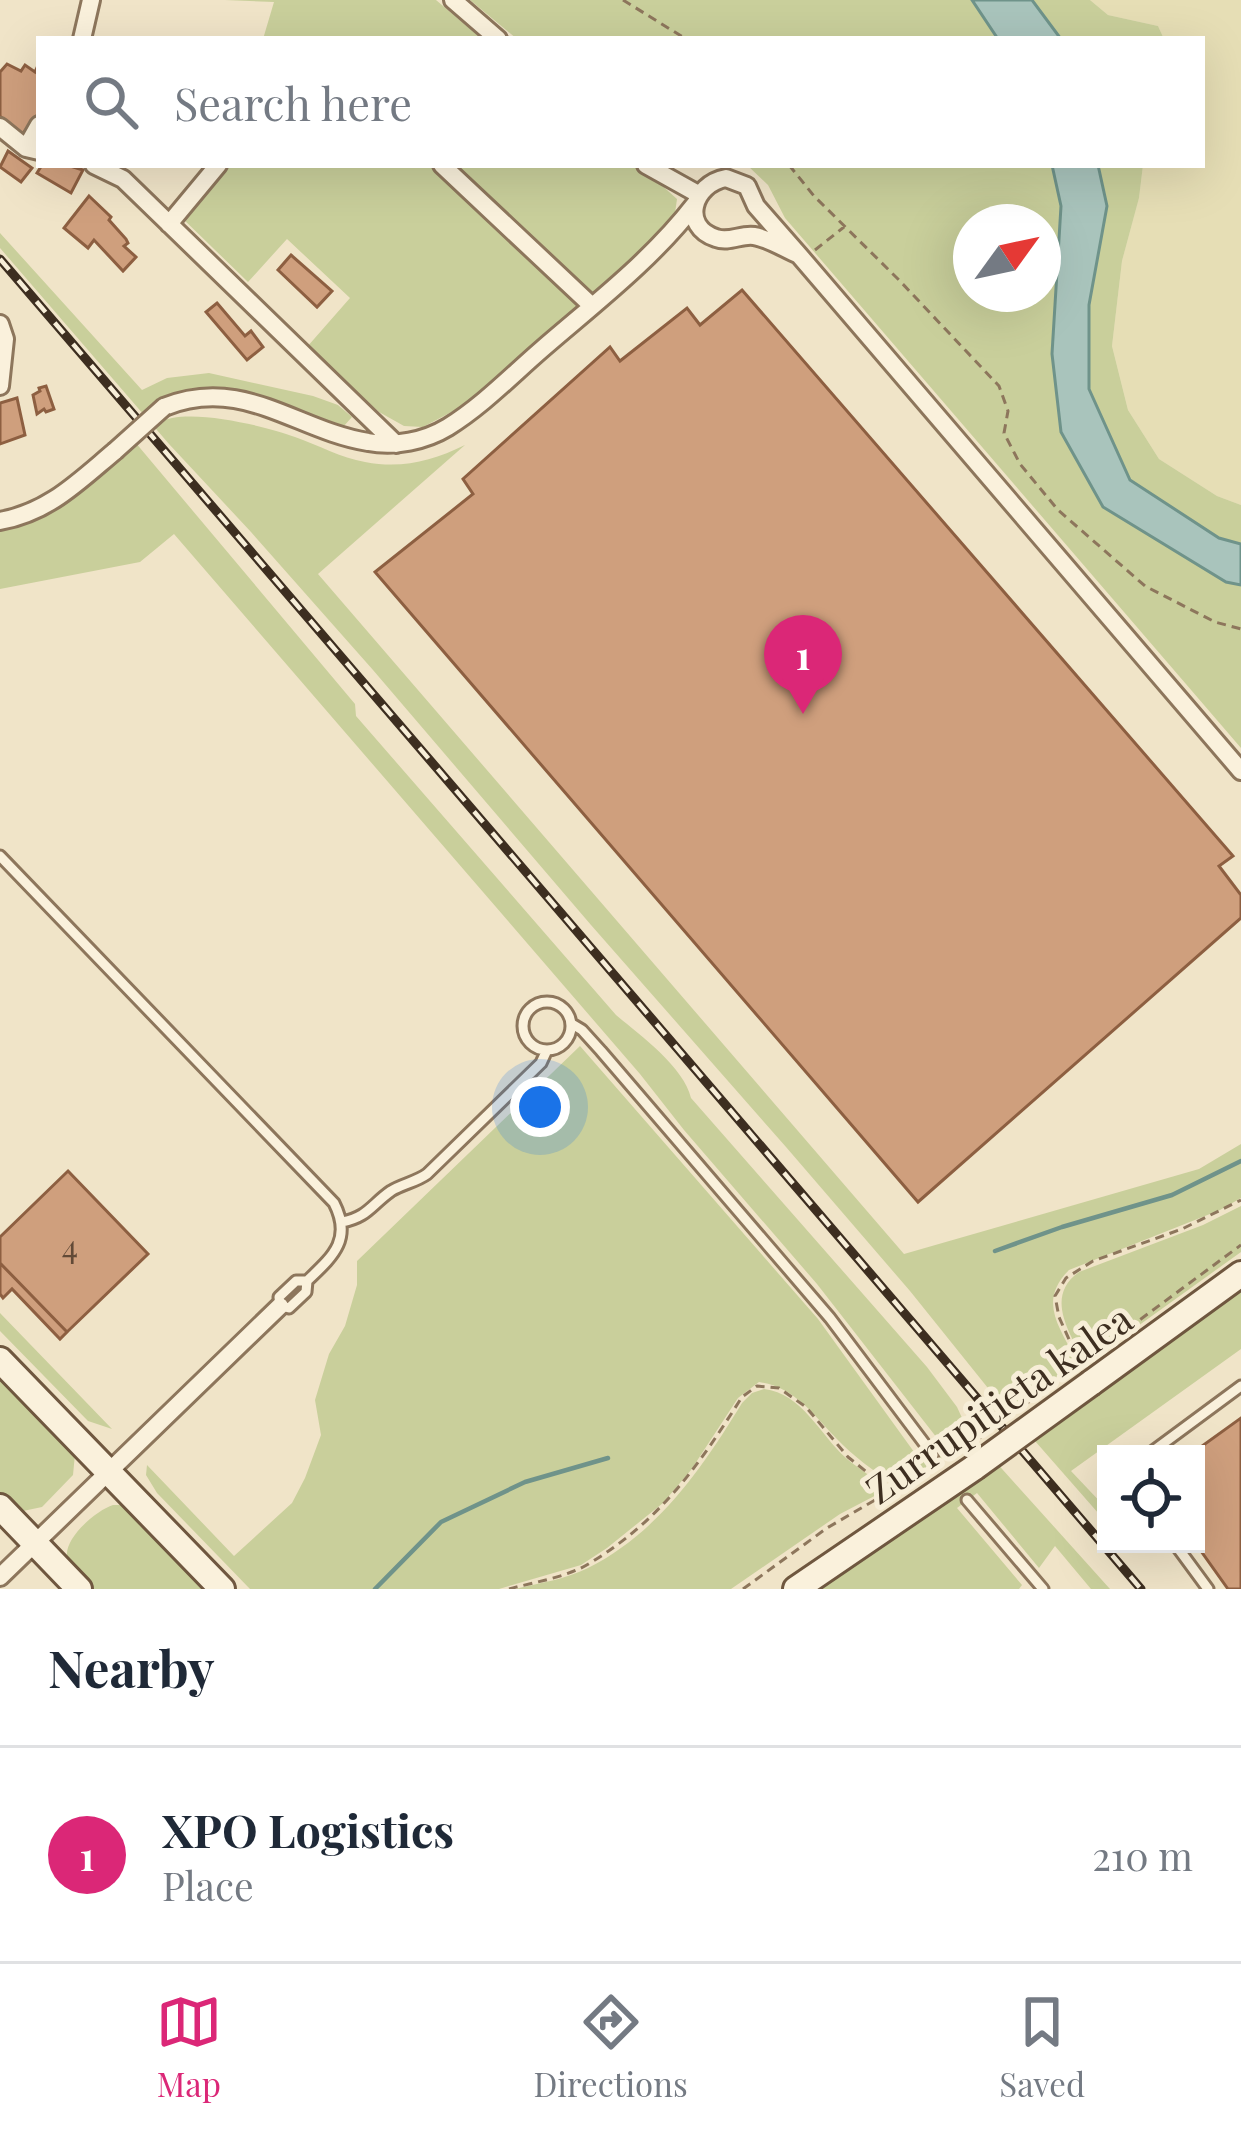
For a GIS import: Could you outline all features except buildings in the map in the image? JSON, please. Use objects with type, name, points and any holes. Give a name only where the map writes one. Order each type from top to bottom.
[{"type":"street","points":[[83,36],[91,0]]},
{"type":"street","points":[[452,0],[494,36]]},
{"type":"street","points":[[0,127],[33,150]]},
{"type":"street","points":[[100,168],[123,179],[396,444]]},
{"type":"street","points":[[169,224],[216,168]]},
{"type":"street","points":[[445,168],[592,306]]},
{"type":"street","points":[[650,168],[697,199]]},
{"type":"street","points":[[0,521],[35,513],[164,407],[197,398],[244,401],[348,438],[396,444],[448,427],[658,249],[706,185],[726,178],[747,186],[756,206],[804,255],[1241,771]]},
{"type":"street","points":[[697,199],[698,222],[710,236]]},
{"type":"street","points":[[738,237],[752,225],[756,206]]},
{"type":"street","points":[[658,249],[694,236],[756,236],[804,255]]},
{"type":"street","points":[[0,324],[5,339],[0,386]]},
{"type":"street","name":"Zurrupitieta kalea","points":[[796,1589],[1083,1371],[1241,1274]]},
{"type":"street","points":[[0,1577],[280,1306]]},
{"type":"street","points":[[0,1360],[222,1589]]},
{"type":"street","points":[[0,1507],[79,1589]]},
{"type":"lane","points":[[0,856],[339,1211],[337,1250],[307,1281],[306,1292],[290,1308],[280,1306]]},
{"type":"lane","points":[[341,1222],[368,1214],[394,1189],[427,1174],[541,1064],[547,1050],[565,1042],[571,1034],[569,1014],[543,1001],[533,1005],[523,1023],[529,1042],[547,1050]]},
{"type":"lane","points":[[572,1024],[601,1051],[800,1281],[933,1455]]},
{"type":"lane","points":[[1161,1445],[1241,1386]]},
{"type":"lane","points":[[967,1500],[1042,1589]]},
{"type":"lane","points":[[1182,1553],[1208,1589]]},
{"type":"path","points":[[623,0],[681,36]]},
{"type":"path","points":[[791,168],[999,386],[1008,411],[1004,433],[1020,464],[1058,510],[1145,586],[1215,622],[1241,629]]},
{"type":"path","points":[[804,255],[844,227]]},
{"type":"path","points":[[1083,1371],[1055,1296],[1066,1278],[1094,1261],[1182,1229],[1241,1200]]},
{"type":"path","points":[[969,1458],[1241,1245]]},
{"type":"path","points":[[509,1589],[587,1566],[646,1522],[679,1490],[742,1397],[757,1386],[779,1388],[806,1407],[848,1456],[894,1494],[889,1492],[839,1520],[742,1589]]},
{"type":"shaded area","points":[[1090,0],[1241,0],[1241,505],[1217,496],[1159,459],[1128,410],[1112,346],[1122,261],[1143,168],[1205,168],[1205,36],[1163,36],[1158,26],[1108,15]]},
{"type":"green space","points":[[225,0],[436,0],[478,36],[264,36],[274,2]]},
{"type":"green space","points":[[470,0],[972,0],[996,36],[513,36]]},
{"type":"green space","points":[[1032,0],[1090,0],[1108,15],[1158,26],[1163,36],[1059,36]]},
{"type":"green space","points":[[215,168],[642,168],[677,199],[673,227],[459,408],[423,427],[404,426],[379,412],[307,347],[350,298],[287,239],[248,282],[180,216]]},
{"type":"green space","points":[[750,168],[1053,168],[1061,204],[953,204],[953,312],[1055,312],[1052,354],[1104,507],[1226,582],[1241,585],[1241,748],[785,218],[768,185]]},
{"type":"green space","points":[[1099,168],[1143,168],[1122,261],[1112,346],[1128,410],[1159,459],[1217,496],[1241,505],[1241,544],[1219,538],[1130,480],[1089,389],[1089,305],[1107,206]]},
{"type":"green space","points":[[0,233],[142,390],[167,378],[209,373],[313,396],[338,405],[352,417],[343,427],[262,397],[218,388],[180,395],[158,423],[187,416],[246,423],[347,458],[392,465],[465,445],[318,574],[904,1254],[1199,1169],[1241,1144],[1241,1198],[1069,1270],[1053,1303],[1075,1358],[1072,1367],[1008,1413],[786,1147],[0,248]]},
{"type":"green space","points":[[135,442],[355,704],[356,716],[616,1015],[671,1063],[691,1098],[927,1367],[957,1407],[968,1431],[1110,1589],[1091,1589],[1055,1546],[1039,1568],[977,1493],[957,1508],[1022,1585],[1019,1589],[820,1589],[980,1473],[961,1448],[896,1485],[856,1457],[792,1395],[759,1382],[738,1398],[691,1470],[663,1503],[607,1548],[581,1565],[499,1589],[250,1589],[157,1493],[146,1475],[147,1465],[234,1556],[292,1503],[321,1435],[315,1400],[329,1354],[345,1326],[357,1285],[357,1261],[580,1046],[818,1319],[922,1463],[944,1447],[817,1284],[640,1074],[174,534],[140,562],[0,589],[0,527]]},
{"type":"green space","points":[[1241,1206],[1241,1252],[1085,1364],[1063,1316],[1063,1293],[1069,1282],[1079,1272]]},
{"type":"green space","points":[[1241,1286],[1241,1349],[1107,1445],[1097,1445],[1097,1452],[1071,1471],[1097,1498],[1097,1512],[1035,1441],[1098,1395],[1096,1390]]},
{"type":"green space","points":[[0,1313],[112,1429],[88,1421],[0,1331]]},
{"type":"green space","points":[[0,1372],[75,1454],[73,1475],[42,1507],[23,1511],[0,1495]]},
{"type":"green space","points":[[764,1389],[800,1407],[884,1491],[840,1514],[731,1589],[515,1589],[580,1572],[636,1536],[695,1474],[742,1403]]},
{"type":"green space","points":[[113,1505],[124,1505],[210,1589],[89,1589],[69,1565],[68,1549],[83,1525]]},
{"type":"water","points":[[972,0],[1032,0],[1059,36],[996,36]]},
{"type":"water","points":[[1053,168],[1099,168],[1107,206],[1089,305],[1089,389],[1130,480],[1219,538],[1241,544],[1241,585],[1226,582],[1103,507],[1061,432],[1052,354],[1055,312],[1061,312],[1061,204]]},
{"type":"waterway","points":[[995,1251],[1172,1195],[1241,1161]]},
{"type":"waterway","points":[[375,1589],[441,1522],[525,1482],[608,1458]]},
{"type":"railway","points":[[0,259],[1141,1589]]},
{"type":"place","name":"XPO Logistics","points":[[803,714]]}]
